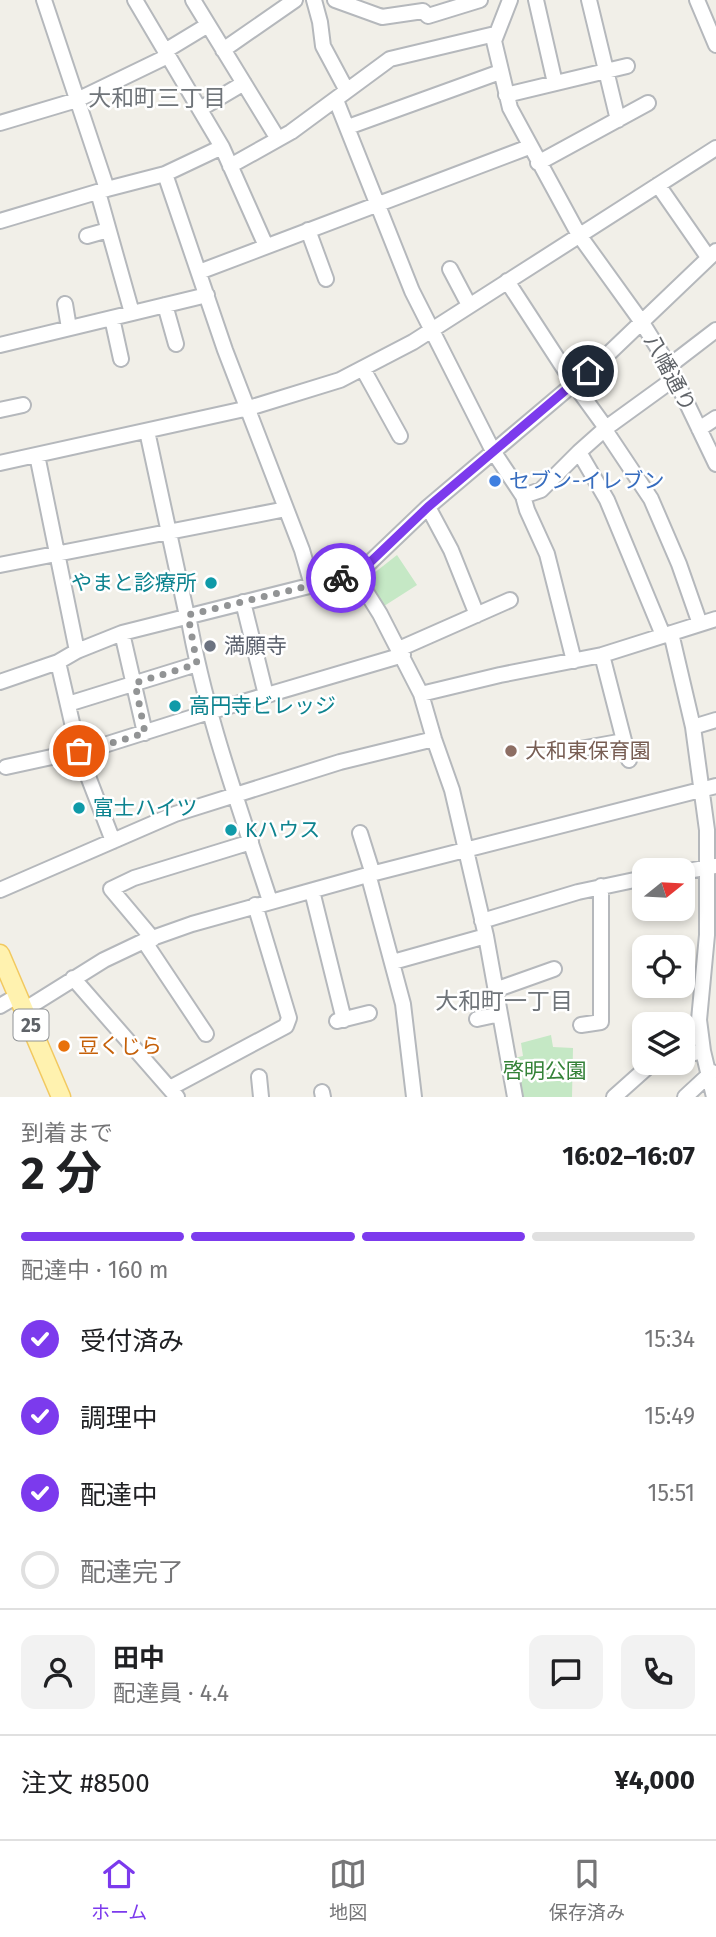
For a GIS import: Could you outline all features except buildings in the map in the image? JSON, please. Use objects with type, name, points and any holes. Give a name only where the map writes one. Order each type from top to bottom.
[{"type":"main road","name":"25","points":[[0,954],[61,1097]]},
{"type":"street","points":[[44,0],[77,100],[102,190],[108,230],[132,313]]},
{"type":"street","points":[[135,0],[222,147],[267,246]]},
{"type":"street","points":[[193,0],[278,139]]},
{"type":"street","points":[[223,50],[295,0]]},
{"type":"street","points":[[314,0],[323,46],[341,95],[348,127],[377,204],[412,290],[493,451],[523,496],[547,554],[574,661]]},
{"type":"street","points":[[335,0],[382,17],[423,11],[428,16],[480,0]]},
{"type":"street","points":[[230,166],[278,139],[390,59],[495,34],[510,0]]},
{"type":"street","points":[[536,0],[555,83]]},
{"type":"street","points":[[589,0],[618,120]]},
{"type":"street","points":[[698,0],[712,25],[716,46]]},
{"type":"street","points":[[0,123],[77,100],[166,53],[208,25]]},
{"type":"street","name":"八幡通り","points":[[495,34],[494,41],[506,95],[529,147],[579,235],[641,321],[672,372],[716,464]]},
{"type":"street","points":[[506,95],[627,66]]},
{"type":"street","points":[[348,127],[500,72]]},
{"type":"street","points":[[200,109],[244,83]]},
{"type":"street","points":[[538,163],[648,103]]},
{"type":"street","points":[[0,221],[165,174],[222,147]]},
{"type":"street","points":[[198,272],[529,147]]},
{"type":"street","points":[[0,464],[249,408],[320,387],[363,369],[432,329],[716,148]]},
{"type":"street","points":[[165,174],[225,349],[302,550],[312,584]]},
{"type":"street","points":[[0,682],[58,662],[77,651],[122,633],[355,574],[428,507],[574,384],[712,254],[658,185]]},
{"type":"street","points":[[87,236],[108,230]]},
{"type":"street","points":[[308,230],[326,279]]},
{"type":"street","points":[[450,269],[469,305]]},
{"type":"street","points":[[507,281],[651,499],[679,564],[700,624]]},
{"type":"street","points":[[0,345],[207,295]]},
{"type":"street","points":[[65,304],[69,328]]},
{"type":"street","points":[[165,305],[176,344]]},
{"type":"street","points":[[112,318],[121,359]]},
{"type":"street","points":[[523,496],[541,490],[579,452],[672,372],[716,330]]},
{"type":"street","points":[[363,369],[400,436]]},
{"type":"street","points":[[0,410],[23,405]]},
{"type":"street","points":[[699,429],[716,418]]},
{"type":"street","points":[[72,978],[173,1094],[286,1026],[289,1018],[262,903],[251,842],[209,712],[197,664],[148,431]]},
{"type":"street","points":[[579,452],[607,500],[667,634],[709,787],[707,830],[712,866],[699,1020],[702,1051],[712,1073],[714,1097]]},
{"type":"street","points":[[37,455],[77,651]]},
{"type":"street","points":[[428,507],[451,550],[477,615]]},
{"type":"street","points":[[0,565],[286,509]]},
{"type":"street","points":[[355,574],[401,652],[421,694],[433,739],[452,790],[486,936],[515,1097]]},
{"type":"street","points":[[6,767],[79,752],[145,733],[401,652],[510,600]]},
{"type":"street","points":[[243,602],[266,695]]},
{"type":"street","points":[[421,694],[602,655],[716,619]]},
{"type":"street","points":[[122,633],[145,733]]},
{"type":"street","points":[[602,655],[629,760]]},
{"type":"street","points":[[58,662],[79,752],[113,841]]},
{"type":"street","points":[[68,704],[197,664]]},
{"type":"street","points":[[694,727],[716,720]]},
{"type":"street","points":[[0,890],[175,814],[340,762],[433,739]]},
{"type":"street","points":[[569,751],[624,741]]},
{"type":"street","points":[[0,1006],[21,1003],[104,960],[192,924],[370,874],[709,787]]},
{"type":"street","points":[[360,833],[403,1004],[414,1097]]},
{"type":"street","points":[[206,1034],[172,984],[148,940],[111,889],[134,878],[251,842]]},
{"type":"street","points":[[482,922],[632,881]]},
{"type":"street","points":[[581,1025],[601,1022],[601,887]]},
{"type":"street","points":[[312,891],[340,1020],[369,1013]]},
{"type":"street","points":[[393,962],[486,936]]},
{"type":"street","points":[[495,990],[554,969]]},
{"type":"street","points":[[477,1019],[500,1014]]},
{"type":"street","points":[[695,1053],[702,1051]]},
{"type":"street","points":[[685,1097],[712,1073]]},
{"type":"street","points":[[614,1097],[638,1075]]},
{"type":"street","points":[[259,1077],[261,1097]]},
{"type":"green space","points":[[397,555],[417,585],[381,608],[364,581]]},
{"type":"green space","name":"啓明公園","points":[[551,1035],[553,1047],[573,1048],[572,1097],[516,1097],[510,1059],[523,1056],[521,1043]]},
{"type":"way so far","points":[[79,751],[145,733],[135,683],[197,664],[188,615],[341,578]]},
{"type":"place","name":"セブン-イレブン","points":[[495,481]]},
{"type":"place","name":"やまと診療所","points":[[211,583]]},
{"type":"place","name":"満願寺","points":[[210,646]]},
{"type":"place","name":"高円寺ビレッジ","points":[[175,706]]},
{"type":"place","name":"大和東保育園","points":[[511,751]]},
{"type":"place","name":"富士ハイツ","points":[[79,808]]},
{"type":"place","name":"Kハウス","points":[[231,830]]},
{"type":"place","name":"豆くじら","points":[[64,1046]]},
{"type":"district","name":"大和町三丁目","points":[[157,98]]},
{"type":"district","name":"大和町一丁目","points":[[504,1001]]},
{"type":"route","points":[[341,578],[361,571],[428,507],[588,371]]}]
